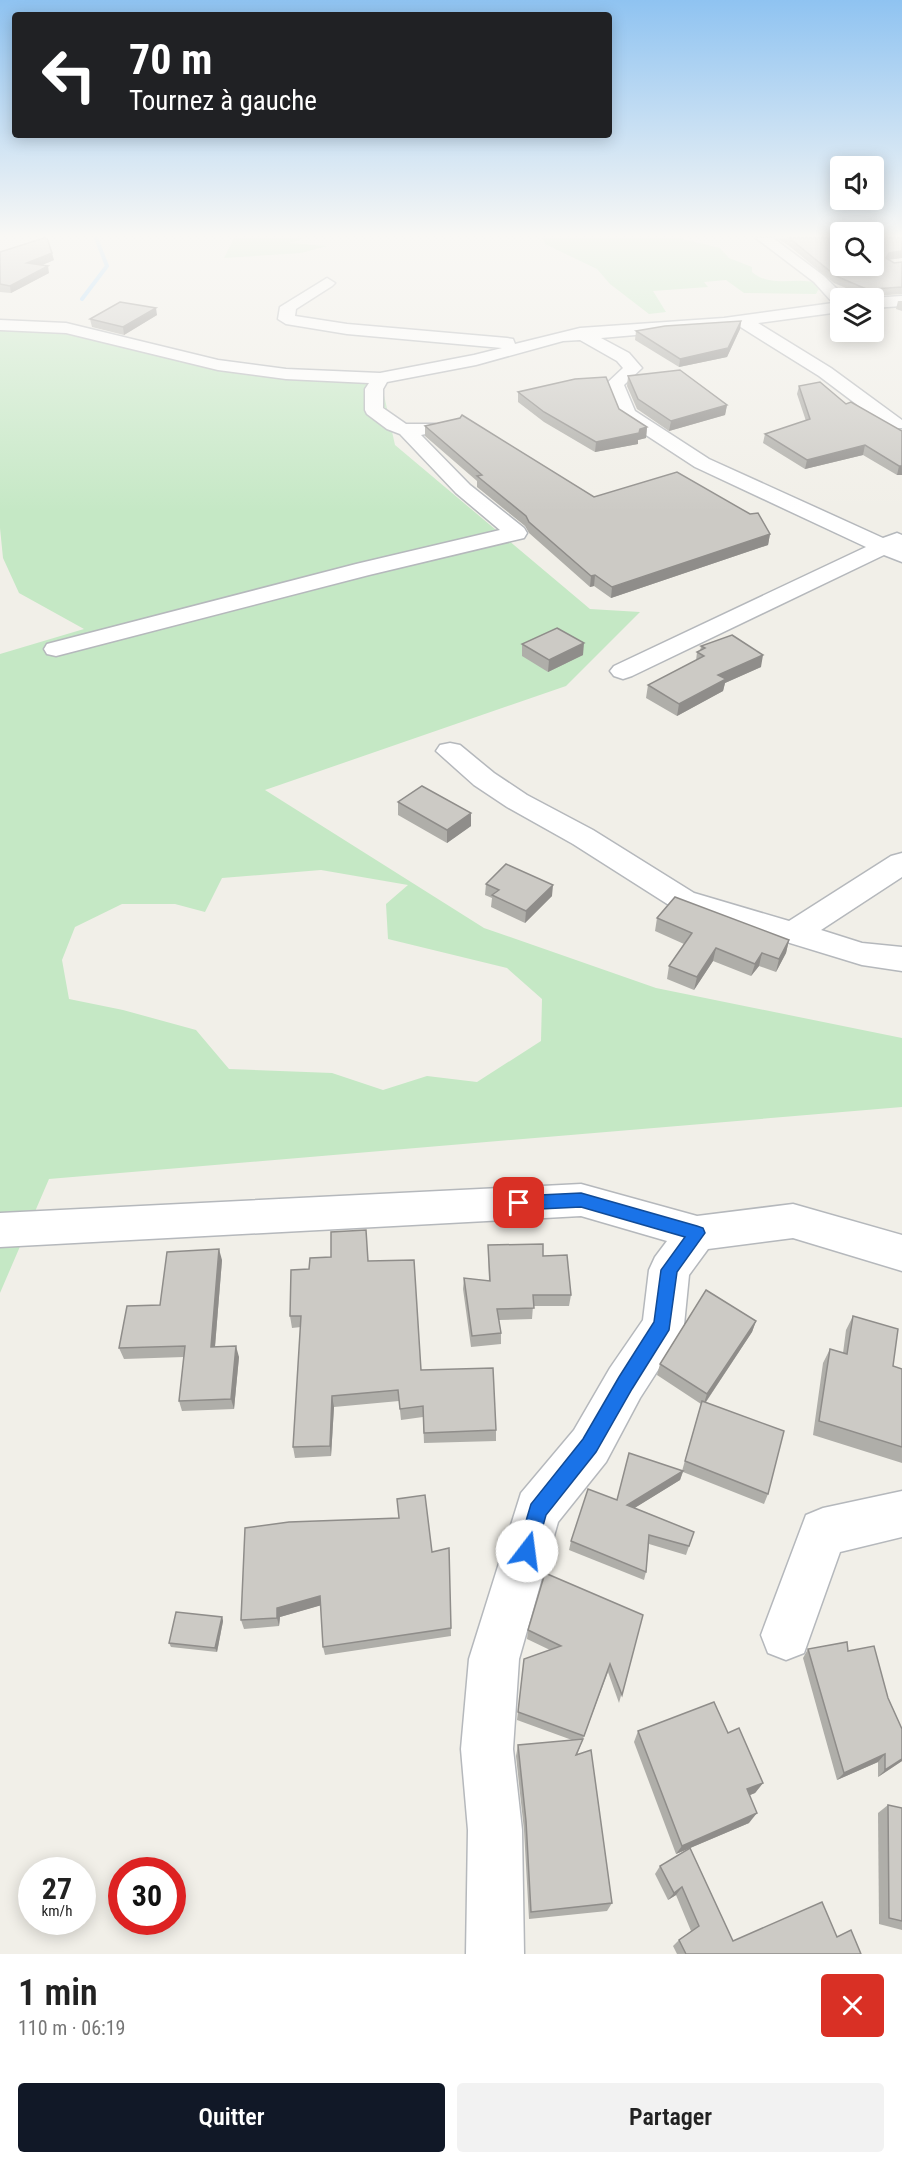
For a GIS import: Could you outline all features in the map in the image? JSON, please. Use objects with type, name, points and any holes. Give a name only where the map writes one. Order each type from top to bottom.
[{"type":"street","points":[[71,329],[218,365],[286,374],[380,378],[476,360],[580,333],[627,329]]},
{"type":"street","points":[[349,329],[532,345]]},
{"type":"street","points":[[756,329],[825,372],[895,424]]},
{"type":"street","points":[[580,333],[623,357],[633,368],[615,384],[627,414],[702,463],[896,547]]},
{"type":"street","points":[[56,649],[364,569],[516,533],[463,489],[408,432],[374,410],[374,389],[380,378]]},
{"type":"street","points":[[408,432],[441,424]]},
{"type":"street","points":[[623,671],[896,547]]},
{"type":"street","points":[[450,751],[516,801],[583,837],[683,900],[862,954],[902,959]]},
{"type":"street","points":[[793,933],[902,863]]},
{"type":"street","points":[[0,1230],[581,1200],[697,1233],[792,1221],[902,1253]]},
{"type":"street","points":[[495,1954],[495,1830],[487,1749],[494,1659],[538,1510],[590,1446],[625,1383],[663,1324],[669,1270],[697,1233]]},
{"type":"street","points":[[786,1635],[823,1532],[902,1514]]},
{"type":"green space","points":[[0,329],[47,329],[76,333],[90,340],[160,350],[218,364],[380,377],[395,445],[590,609],[640,612],[566,686],[265,790],[484,928],[656,988],[902,1038],[902,1107],[49,1179],[0,1293],[0,654],[84,629],[19,593],[3,558],[0,528]],"holes":[[[321,870],[408,885],[386,904],[388,939],[507,968],[542,999],[541,1041],[477,1082],[427,1076],[383,1090],[332,1073],[229,1069],[196,1030],[123,1010],[69,999],[62,960],[75,927],[122,904],[175,904],[205,912],[222,878]]]},
{"type":"building","points":[[737,329],[728,348],[680,359],[636,331]]},
{"type":"building","points":[[680,370],[727,405],[671,421],[638,399],[628,376]]},
{"type":"building","points":[[606,377],[619,409],[647,427],[640,429],[639,433],[596,442],[544,412],[518,392],[575,379]]},
{"type":"building","points":[[820,382],[846,404],[851,402],[902,431],[902,466],[865,445],[807,460],[765,434],[810,419],[799,386]]},
{"type":"building","points":[[462,415],[594,497],[677,472],[750,514],[758,513],[770,534],[612,587],[595,575],[591,576],[529,522],[526,516],[477,476],[482,475],[425,426],[460,418]]},
{"type":"building","points":[[557,628],[584,643],[549,660],[522,644]]},
{"type":"building","points":[[732,635],[763,655],[718,675],[726,679],[679,704],[648,685],[704,656],[697,652],[705,648],[701,646]]},
{"type":"building","points":[[422,786],[471,813],[447,830],[398,802]]},
{"type":"building","points":[[506,864],[553,885],[526,911],[492,895],[499,890],[486,884]]},
{"type":"building","points":[[675,897],[789,940],[779,959],[762,953],[755,964],[716,948],[697,977],[669,966],[692,933],[657,918]]},
{"type":"building","points":[[366,1230],[368,1261],[414,1260],[421,1370],[493,1368],[496,1430],[424,1433],[423,1406],[400,1409],[398,1390],[332,1396],[330,1446],[293,1447],[301,1316],[290,1316],[291,1270],[309,1269],[310,1258],[331,1257],[331,1232]]},
{"type":"building","points":[[543,1244],[543,1256],[567,1255],[571,1295],[533,1295],[534,1308],[497,1309],[501,1333],[472,1336],[464,1278],[490,1281],[488,1245]]},
{"type":"building","points":[[219,1249],[211,1347],[236,1346],[231,1399],[179,1401],[185,1346],[119,1348],[127,1306],[160,1305],[167,1252]]},
{"type":"building","points":[[706,1290],[756,1321],[707,1394],[660,1364]]},
{"type":"building","points":[[853,1316],[898,1329],[893,1366],[902,1369],[902,1447],[819,1421],[830,1349],[847,1354]]},
{"type":"building","points":[[702,1401],[784,1431],[768,1494],[685,1461]]},
{"type":"building","points":[[629,1453],[683,1471],[627,1505],[694,1532],[689,1546],[649,1535],[646,1572],[571,1541],[588,1489],[617,1500]]},
{"type":"building","points":[[425,1495],[432,1552],[449,1548],[451,1628],[323,1647],[320,1596],[277,1608],[277,1618],[241,1620],[245,1528],[289,1522],[399,1518],[397,1499]]},
{"type":"building","points":[[545,1573],[643,1615],[622,1695],[610,1664],[584,1736],[518,1712],[524,1659],[561,1646],[528,1630]]},
{"type":"building","points":[[176,1612],[222,1617],[215,1648],[169,1643]]},
{"type":"building","points":[[847,1642],[848,1651],[874,1646],[888,1698],[902,1729],[902,1759],[885,1770],[885,1754],[844,1773],[808,1649]]},
{"type":"building","points":[[714,1702],[728,1733],[739,1728],[763,1783],[747,1789],[757,1813],[682,1846],[638,1731]]},
{"type":"building","points":[[583,1739],[576,1755],[591,1750],[612,1903],[531,1912],[526,1821],[518,1745]]},
{"type":"building","points":[[888,1805],[902,1808],[902,1921],[889,1918]]},
{"type":"building","points":[[690,1848],[733,1941],[822,1902],[837,1937],[851,1930],[861,1954],[686,1954],[679,1940],[699,1926],[682,1887],[674,1893],[660,1866]]},
{"type":"route","points":[[519,1203],[581,1200],[697,1233],[669,1270],[663,1324],[625,1383],[590,1446],[538,1510],[527,1551]]}]
